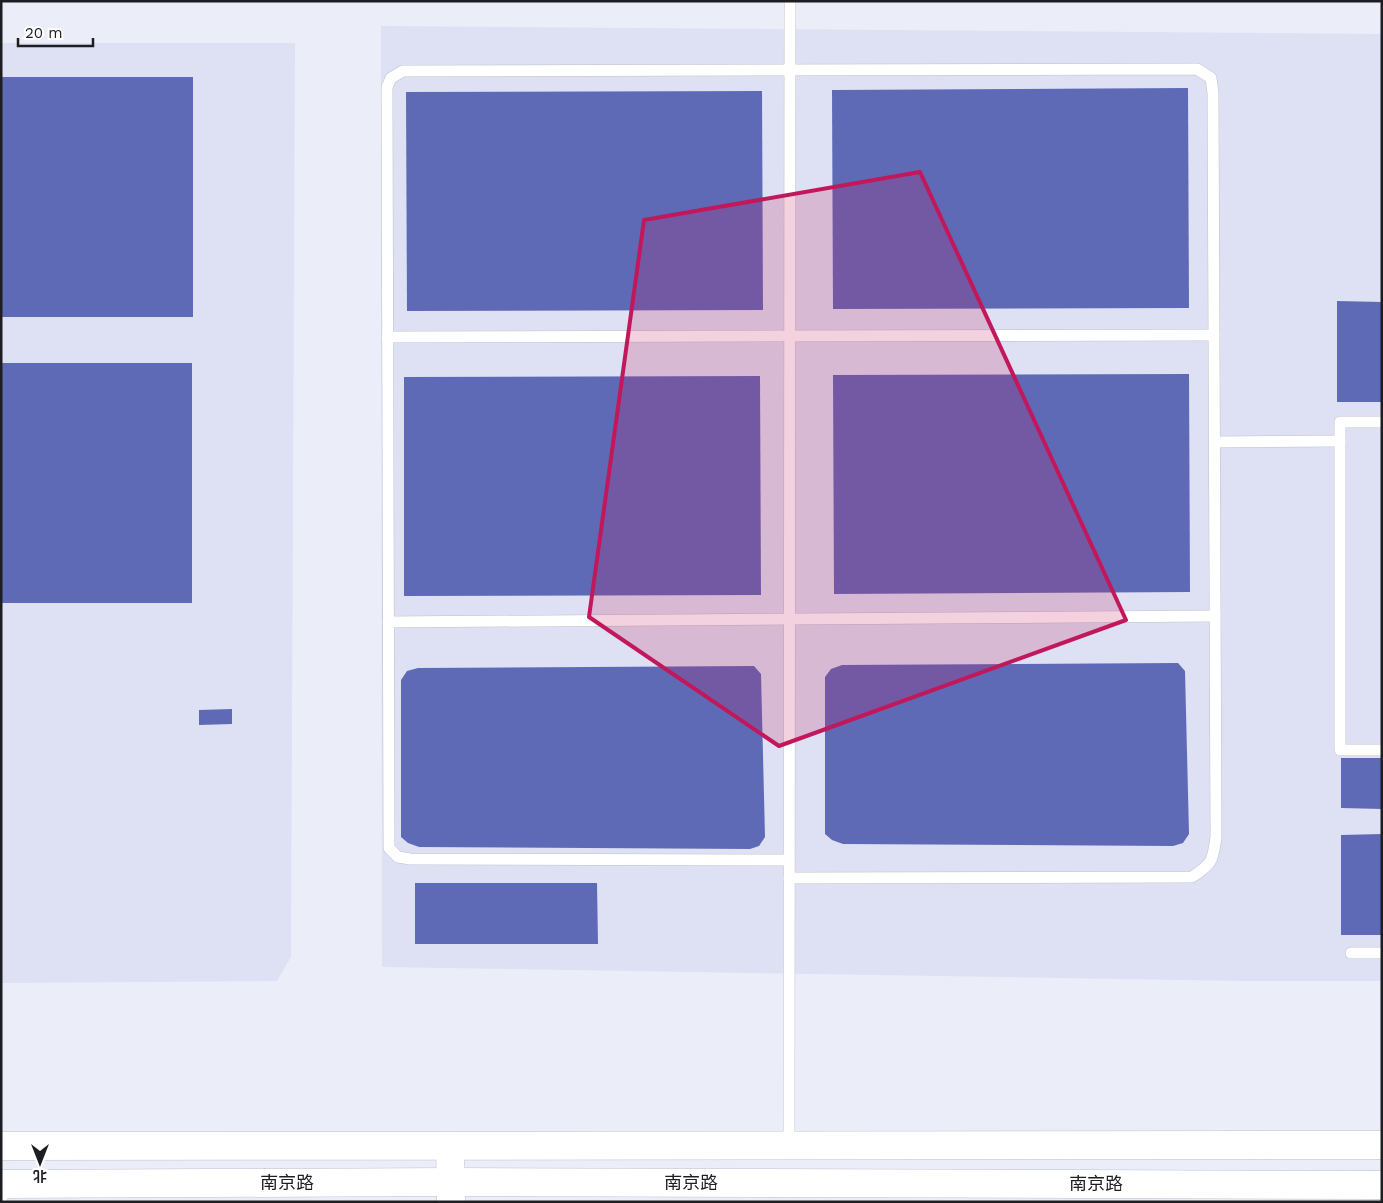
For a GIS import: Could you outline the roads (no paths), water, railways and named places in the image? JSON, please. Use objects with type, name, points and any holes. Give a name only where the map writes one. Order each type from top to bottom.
[{"type":"main road","name":"南京路","points":[[1,1146],[1382,1145]]},
{"type":"main road","points":[[450,1146],[451,1192]]},
{"type":"main road","name":"南京路","points":[[2,1184],[451,1192],[1382,1185]]},
{"type":"lane","points":[[789,1146],[790,1]]},
{"type":"lane","points":[[789,860],[410,859],[398,857],[389,848],[387,87],[391,78],[403,72],[1197,69],[1211,78],[1213,93],[1216,837],[1214,854],[1207,867],[1192,877],[789,878]]},
{"type":"lane","points":[[387,337],[1214,335]]},
{"type":"lane","points":[[1382,422],[1340,422],[1340,750],[1382,750]]},
{"type":"lane","points":[[1215,442],[1340,441]]},
{"type":"lane","points":[[388,622],[1215,616]]},
{"type":"lane","points":[[1351,953],[1382,953]]},
{"type":"lane","points":[[2,1184],[2,1202]]}]
